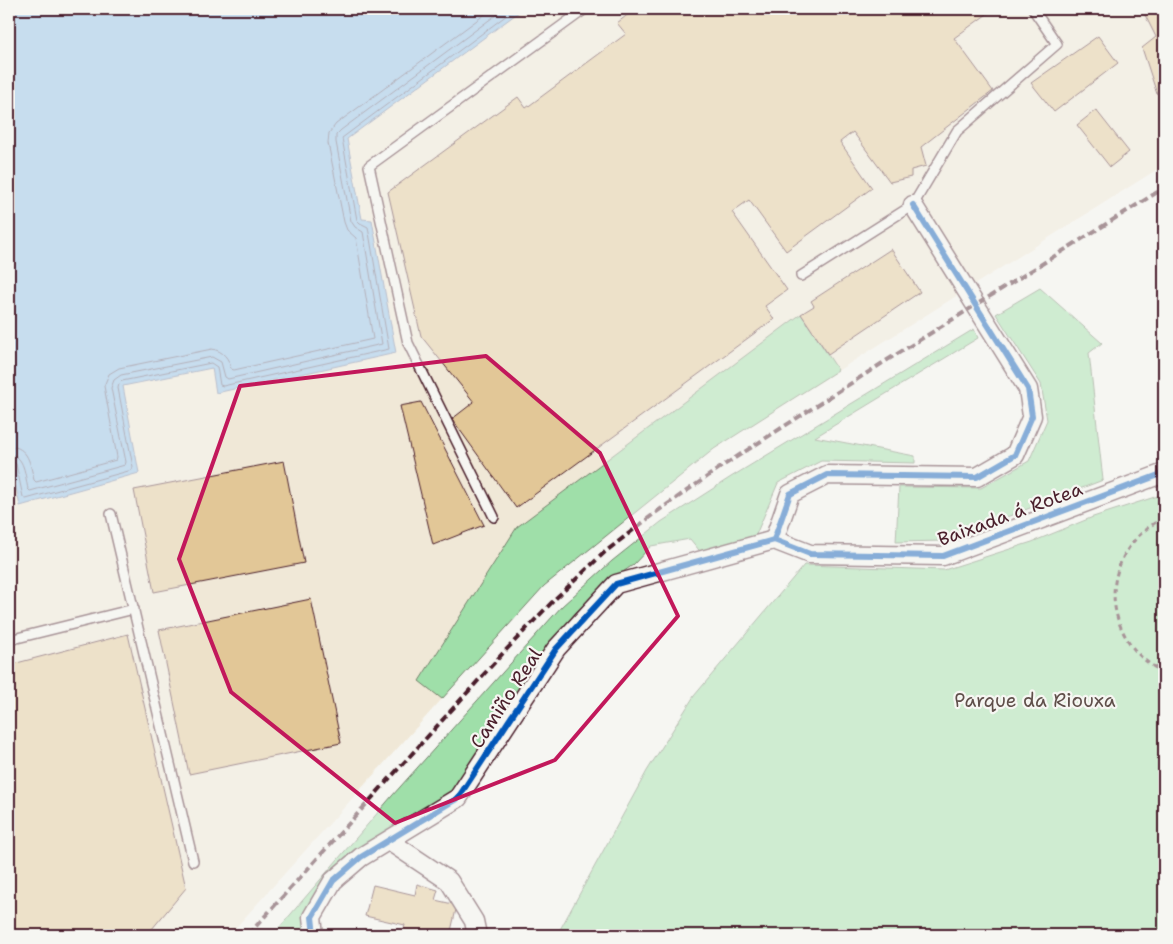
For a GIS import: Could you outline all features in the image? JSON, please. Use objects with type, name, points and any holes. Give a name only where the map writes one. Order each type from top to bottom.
[{"type":"street","points":[[774,540],[790,494],[827,475],[977,477],[1016,455],[1032,416],[1028,388],[913,205]]},
{"type":"street","name":"Baixada á Rotea","points":[[774,540],[810,554],[944,556],[1164,473]]},
{"type":"street","name":"Camiño Real","points":[[314,935],[312,916],[333,881],[361,857],[458,798],[556,649],[616,584],[774,540]]},
{"type":"street","points":[[389,841],[449,881],[474,921],[476,935]]},
{"type":"lane","points":[[494,517],[408,343],[369,166],[586,9]]},
{"type":"lane","points":[[801,276],[913,205],[957,131],[1057,44],[1033,9]]},
{"type":"lane","points":[[111,514],[194,861]]},
{"type":"lane","points":[[9,640],[134,609]]},
{"type":"path","points":[[1164,518],[1140,533],[1124,554],[1115,579],[1114,605],[1121,630],[1136,652],[1156,669],[1164,672]]},
{"type":"highlighted area","points":[[486,356],[600,453],[678,616],[555,760],[395,823],[231,692],[179,559],[240,386]]},
{"type":"shaded area","points":[[522,9],[1164,9],[1164,165],[714,449],[544,586],[229,935],[9,935],[9,455],[21,505],[139,473],[122,386],[212,368],[216,393],[372,220],[362,219],[347,139]]},
{"type":"green space","points":[[1040,288],[1102,343],[1089,353],[1103,480],[944,541],[896,542],[899,487],[981,488],[1029,461],[1047,420],[1041,384],[996,314]]},
{"type":"green space","points":[[801,314],[838,370],[714,449],[544,586],[442,699],[419,681],[517,527]]},
{"type":"green space","points":[[974,329],[978,338],[815,437],[915,456],[915,463],[821,461],[778,483],[755,537],[703,555],[690,539],[651,546],[633,565],[614,578],[575,613],[552,643],[452,793],[358,851],[309,935],[273,935],[392,796],[562,606],[612,561],[661,522],[731,477]]},
{"type":"green space","name":"Parque da Riouxa","points":[[1164,494],[1164,935],[557,935],[647,771],[694,696],[804,565],[944,570],[1032,542],[1093,517]]},
{"type":"water","points":[[9,9],[523,9],[347,139],[362,219],[372,220],[396,353],[216,393],[212,368],[123,386],[139,473],[20,506],[9,455]]},
{"type":"building","points":[[635,9],[994,9],[954,38],[993,91],[921,147],[926,166],[911,170],[911,177],[890,182],[853,132],[840,142],[872,188],[786,251],[749,200],[732,212],[787,290],[765,306],[774,319],[516,508],[452,419],[474,402],[421,336],[388,192],[518,97],[526,108],[626,34],[617,23]]},
{"type":"building","points":[[1142,9],[1164,9],[1164,89],[1157,94],[1142,48],[1156,37]]},
{"type":"building","points":[[1098,36],[1118,63],[1054,112],[1031,83]]},
{"type":"building","points":[[1096,110],[1129,152],[1110,167],[1077,125]]},
{"type":"building","points":[[891,249],[920,292],[828,354],[801,314],[814,306],[811,301]]},
{"type":"building","points":[[421,402],[484,525],[433,545],[400,406]]},
{"type":"building","points":[[284,461],[304,563],[154,592],[134,490]]},
{"type":"building","points":[[311,599],[341,743],[189,774],[159,630]]},
{"type":"building","points":[[128,634],[186,888],[147,935],[9,935],[9,665]]},
{"type":"building","points":[[417,884],[438,890],[435,900],[457,905],[451,931],[444,930],[443,935],[402,935],[405,925],[365,916],[373,885],[415,895]]},
{"type":"railway","points":[[248,935],[504,652],[556,598],[605,552],[655,513],[724,465],[881,364],[1164,188]]},
{"type":"cycle path","points":[[913,205],[1028,389],[1032,416],[1015,455],[977,477],[827,475],[790,494],[774,540],[810,554],[943,556],[1164,473]]},
{"type":"cycle path","points":[[314,935],[312,917],[333,881],[361,857],[458,798],[556,649],[616,584],[774,540]]}]
